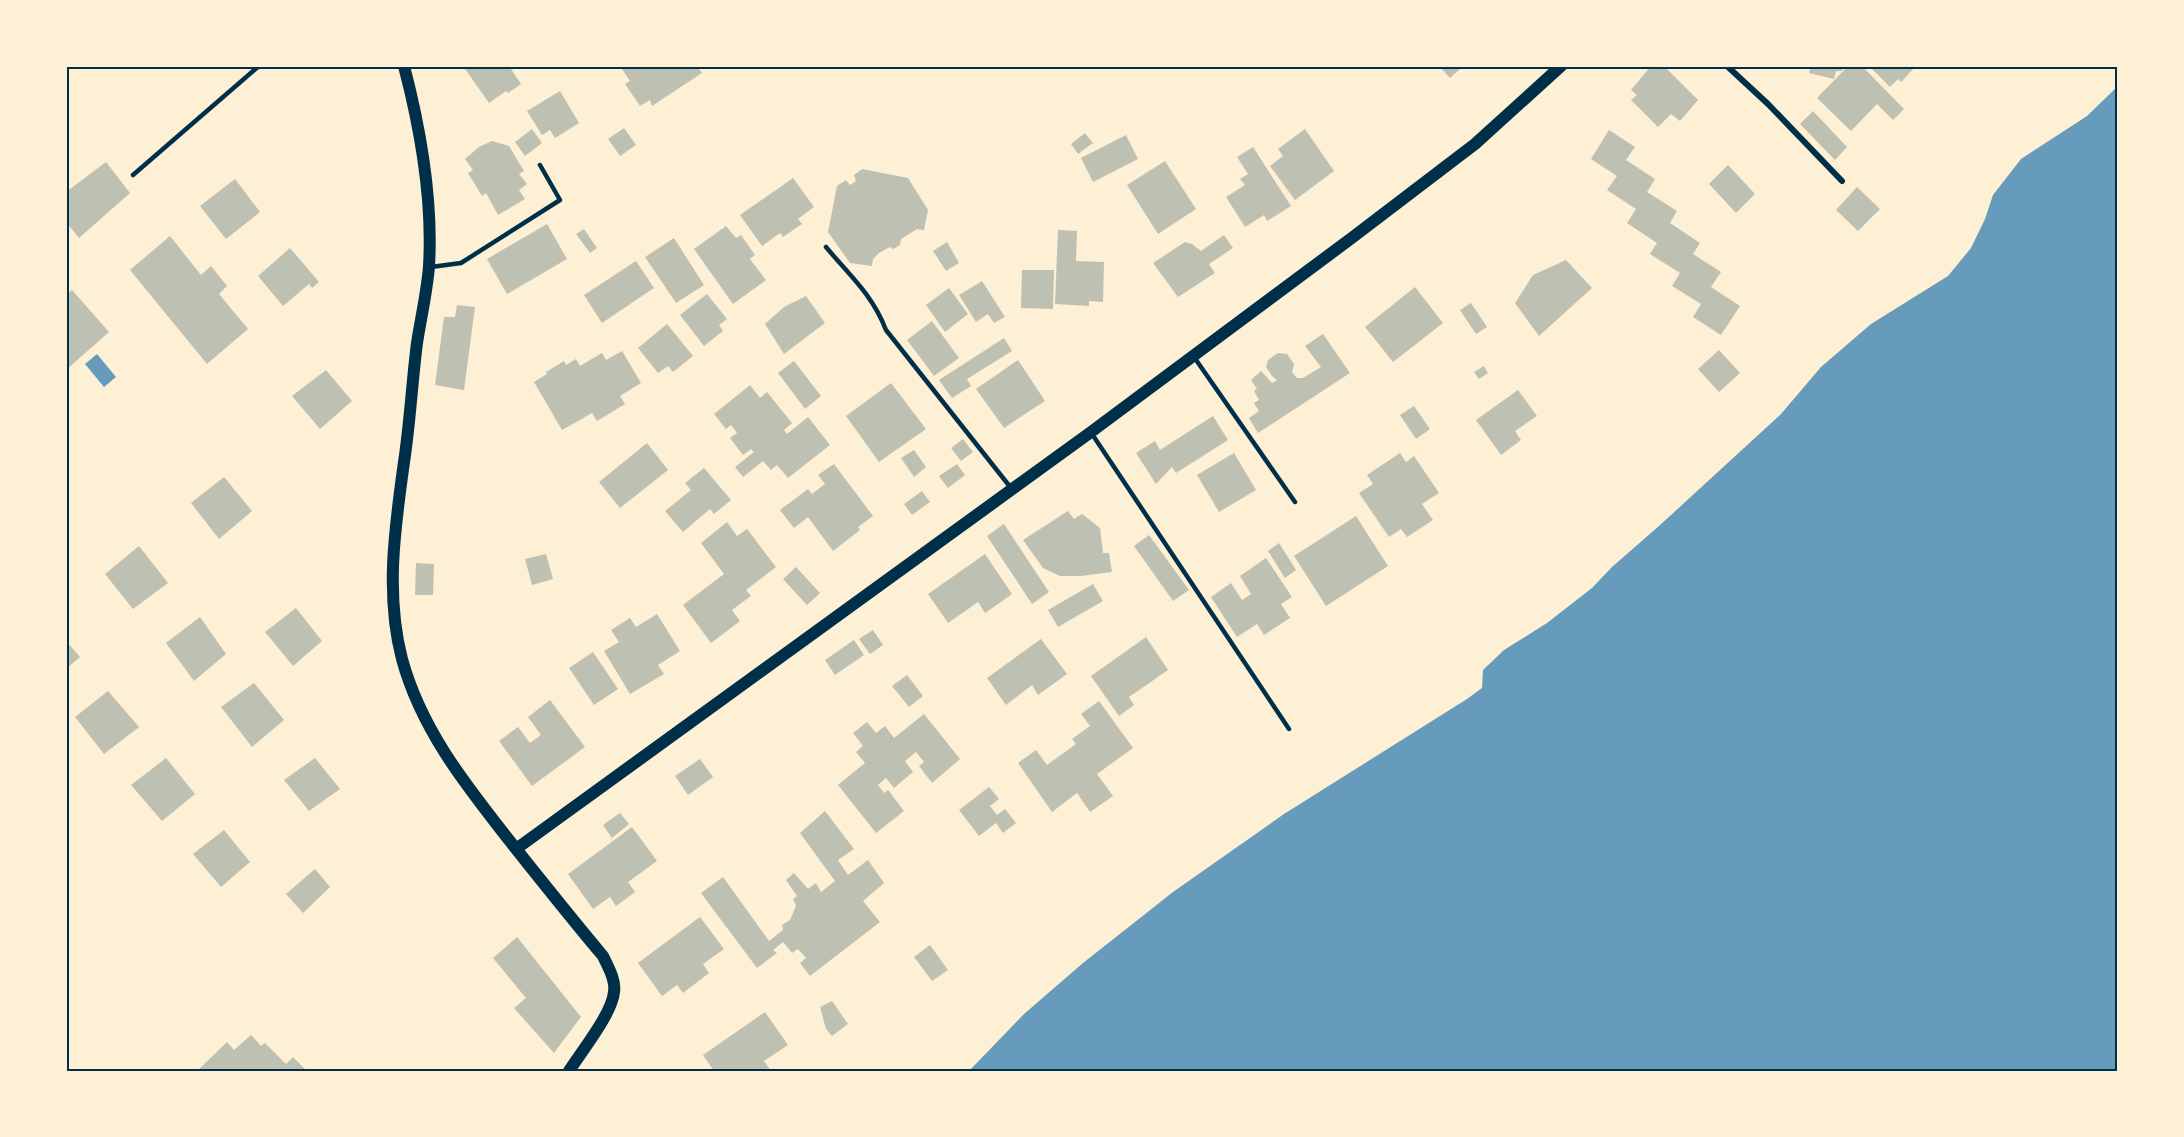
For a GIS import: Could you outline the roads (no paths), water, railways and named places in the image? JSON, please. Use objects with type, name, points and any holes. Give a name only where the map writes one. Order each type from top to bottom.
[{"type":"main road","points":[[404,66],[419,130],[429,211],[429,267],[417,344],[394,550],[392,594],[396,627],[402,659],[414,694],[439,745],[455,771],[603,956],[612,976],[615,991],[609,1009],[569,1071]]},
{"type":"main road","points":[[516,849],[1090,432],[1353,237],[1475,144],[1559,67]]},
{"type":"street","points":[[1727,66],[1768,104],[1842,181]]},
{"type":"lane","points":[[133,175],[259,66]]},
{"type":"lane","points":[[429,267],[461,263],[560,200],[540,165]]},
{"type":"lane","points":[[825,247],[866,292],[882,317],[886,330],[1011,488]]},
{"type":"lane","points":[[1192,355],[1295,502]]},
{"type":"lane","points":[[1090,432],[1289,729]]},
{"type":"water","points":[[2118,86],[2118,1071],[969,1071],[1024,1014],[1083,963],[1173,892],[1284,814],[1482,688],[1483,670],[1504,650],[1547,623],[1592,588],[1612,567],[1781,414],[1821,367],[1871,324],[1948,276],[1971,248],[1985,219],[1993,195],[2021,159],[2087,116]]},
{"type":"water","points":[[97,354],[116,377],[104,387],[85,364]]}]
